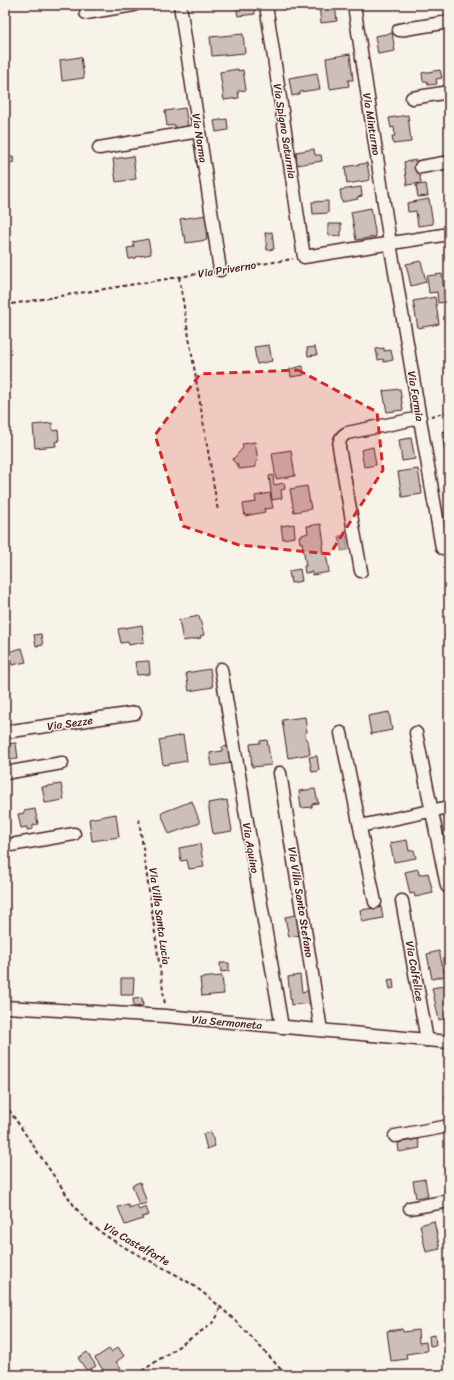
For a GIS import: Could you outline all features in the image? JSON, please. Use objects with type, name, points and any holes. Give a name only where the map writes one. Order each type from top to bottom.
[{"type":"street","points":[[86,13],[134,5]]},
{"type":"street","name":"Via Norma","points":[[180,5],[220,270]]},
{"type":"street","name":"Via Spigno Saturnia","points":[[266,5],[304,257]]},
{"type":"street","name":"Via Minturno","points":[[354,5],[390,244]]},
{"type":"street","points":[[399,30],[449,22]]},
{"type":"street","points":[[412,98],[449,92]]},
{"type":"street","points":[[99,148],[199,131]]},
{"type":"street","points":[[421,167],[449,162]]},
{"type":"street","points":[[304,257],[449,234]]},
{"type":"street","name":"Via Formia","points":[[390,244],[442,548]]},
{"type":"street","points":[[361,571],[339,441],[341,437],[350,432],[420,418]]},
{"type":"street","name":"Via Aquino","points":[[221,669],[282,1027]]},
{"type":"street","name":"Via Sezze","points":[[5,732],[135,713]]},
{"type":"street","points":[[341,732],[375,902]]},
{"type":"street","points":[[416,733],[447,886]]},
{"type":"street","points":[[5,773],[62,763]]},
{"type":"street","name":"Via Villa Santo Stefano","points":[[280,773],[321,1030]]},
{"type":"street","points":[[360,826],[449,807]]},
{"type":"street","points":[[5,846],[74,834]]},
{"type":"street","name":"Via Colfelice","points":[[402,901],[427,1040]]},
{"type":"street","name":"Via Sermoneta","points":[[5,1007],[166,1016],[449,1042]]},
{"type":"street","points":[[395,1136],[449,1126]]},
{"type":"street","points":[[410,1208],[449,1201]]},
{"type":"path","name":"Via Priverno","points":[[5,305],[304,257]]},
{"type":"path","points":[[179,277],[218,511]]},
{"type":"path","points":[[420,418],[449,412]]},
{"type":"path","name":"Via Villa Santa Lucia","points":[[139,819],[166,1016]]},
{"type":"path","name":"Via Castelforte","points":[[5,1104],[75,1207],[87,1221],[119,1245],[152,1261],[193,1286],[238,1323],[286,1375]]},
{"type":"path","points":[[136,1375],[209,1326],[215,1321],[220,1307]]},
{"type":"highlighted area","points":[[298,370],[377,412],[383,470],[330,554],[239,545],[183,526],[155,435],[200,374]]},
{"type":"shaded area","points":[[346,535],[348,550],[341,551],[339,536]]},
{"type":"building","points":[[236,5],[254,5],[255,14],[238,16]]},
{"type":"building","points":[[335,5],[337,21],[321,23],[319,6]]},
{"type":"building","points":[[392,33],[395,51],[378,54],[375,36]]},
{"type":"building","points":[[243,34],[245,53],[212,56],[210,37]]},
{"type":"building","points":[[350,54],[353,80],[348,80],[349,86],[330,89],[326,58]]},
{"type":"building","points":[[81,57],[84,78],[62,81],[60,60]]},
{"type":"building","points":[[238,69],[238,71],[243,70],[246,90],[238,91],[239,98],[224,100],[220,72]]},
{"type":"building","points":[[440,70],[442,78],[436,79],[437,84],[428,85],[427,81],[423,81],[422,73]]},
{"type":"building","points":[[317,73],[320,89],[300,92],[300,94],[292,96],[289,78]]},
{"type":"building","points":[[185,108],[188,126],[175,128],[175,125],[167,126],[165,111]]},
{"type":"building","points":[[408,115],[411,142],[393,144],[392,136],[395,136],[394,127],[391,128],[389,118]]},
{"type":"building","points":[[227,119],[228,130],[216,132],[214,121]]},
{"type":"building","points":[[314,149],[315,155],[321,155],[322,161],[297,165],[296,152]]},
{"type":"building","points":[[133,156],[136,179],[116,182],[113,159]]},
{"type":"building","points":[[13,157],[14,162],[9,163],[7,158]]},
{"type":"building","points":[[417,160],[421,183],[407,185],[404,162]]},
{"type":"building","points":[[367,163],[370,180],[347,184],[345,167]]},
{"type":"building","points":[[426,184],[428,196],[418,197],[416,185]]},
{"type":"building","points":[[361,187],[362,196],[357,197],[358,199],[342,202],[340,190]]},
{"type":"building","points":[[429,199],[433,224],[418,226],[416,211],[408,212],[407,203]]},
{"type":"building","points":[[328,201],[328,213],[313,214],[312,202]]},
{"type":"building","points":[[371,208],[376,237],[356,240],[351,212]]},
{"type":"building","points":[[207,215],[209,232],[206,232],[207,240],[186,243],[185,235],[183,236],[180,219]]},
{"type":"building","points":[[328,224],[341,224],[341,236],[328,235]]},
{"type":"building","points":[[272,232],[274,249],[267,250],[265,233]]},
{"type":"building","points":[[148,239],[151,254],[129,259],[127,248],[134,247],[133,242]]},
{"type":"building","points":[[421,261],[426,282],[411,286],[406,264]]},
{"type":"building","points":[[442,274],[445,302],[438,303],[437,292],[429,293],[427,276]]},
{"type":"building","points":[[435,297],[439,324],[418,328],[413,301]]},
{"type":"building","points":[[269,345],[272,361],[257,364],[254,347]]},
{"type":"building","points":[[315,347],[317,355],[308,356],[307,348]]},
{"type":"building","points":[[384,348],[384,351],[391,350],[393,360],[384,362],[383,359],[378,360],[376,349]]},
{"type":"building","points":[[303,366],[304,375],[291,377],[290,369]]},
{"type":"building","points":[[400,389],[403,410],[387,412],[383,391]]},
{"type":"building","points":[[52,423],[53,431],[58,430],[59,441],[55,442],[56,446],[35,448],[33,425]]},
{"type":"building","points":[[449,430],[449,451],[445,452],[442,432]]},
{"type":"building","points":[[411,438],[415,459],[402,461],[399,440]]},
{"type":"building","points":[[255,442],[258,461],[256,462],[256,467],[239,469],[237,464],[232,460],[243,448],[242,444]]},
{"type":"building","points":[[373,447],[376,465],[364,467],[361,450]]},
{"type":"building","points":[[291,450],[295,476],[276,479],[272,453]]},
{"type":"building","points":[[418,469],[422,494],[402,497],[398,472]]},
{"type":"building","points":[[273,475],[274,485],[284,483],[285,489],[281,490],[282,498],[272,500],[269,476]]},
{"type":"building","points":[[307,486],[311,509],[294,512],[290,489]]},
{"type":"building","points":[[270,493],[273,508],[264,509],[265,512],[245,516],[243,504],[256,502],[255,496]]},
{"type":"building","points":[[294,524],[295,537],[283,539],[281,526]]},
{"type":"building","points":[[321,524],[324,544],[322,544],[323,554],[326,553],[329,572],[312,575],[312,572],[305,573],[304,566],[306,566],[302,542],[300,543],[299,536],[308,533],[307,526]]},
{"type":"building","points":[[300,569],[302,581],[291,583],[289,571]]},
{"type":"building","points":[[199,616],[204,635],[200,636],[201,638],[183,641],[179,620]]},
{"type":"building","points":[[142,625],[144,642],[129,645],[128,642],[121,643],[118,629]]},
{"type":"building","points":[[41,634],[43,645],[36,646],[34,635]]},
{"type":"building","points":[[22,648],[26,662],[12,665],[8,652]]},
{"type":"building","points":[[149,661],[150,674],[137,675],[135,662]]},
{"type":"building","points":[[210,669],[213,687],[189,691],[186,673]]},
{"type":"building","points":[[389,712],[392,730],[371,734],[368,716]]},
{"type":"building","points":[[305,717],[307,732],[305,732],[306,740],[308,740],[310,754],[288,758],[282,720]]},
{"type":"building","points":[[183,735],[187,761],[163,765],[159,740]]},
{"type":"building","points":[[267,740],[271,765],[252,767],[250,744],[260,743],[260,741]]},
{"type":"building","points":[[16,743],[18,759],[5,760],[5,744]]},
{"type":"building","points":[[230,746],[232,763],[212,766],[210,753],[222,751],[222,747]]},
{"type":"building","points":[[317,756],[319,771],[312,772],[309,757]]},
{"type":"building","points":[[61,784],[64,800],[45,803],[42,787]]},
{"type":"building","points":[[315,789],[318,803],[312,804],[312,807],[301,808],[299,791]]},
{"type":"building","points":[[227,800],[232,831],[213,834],[208,803]]},
{"type":"building","points":[[192,801],[200,823],[169,834],[161,813]]},
{"type":"building","points":[[35,809],[38,824],[33,825],[33,829],[27,830],[27,827],[21,828],[18,814]]},
{"type":"building","points":[[116,814],[119,837],[92,841],[89,819]]},
{"type":"building","points":[[407,840],[409,851],[414,850],[416,858],[394,862],[390,843]]},
{"type":"building","points":[[200,844],[204,867],[189,869],[187,860],[181,861],[179,848]]},
{"type":"building","points":[[418,869],[419,875],[428,873],[433,893],[415,897],[414,893],[410,894],[405,872]]},
{"type":"building","points":[[446,906],[449,906],[449,924]]},
{"type":"building","points":[[381,907],[383,918],[362,922],[360,910]]},
{"type":"building","points":[[296,915],[300,935],[289,937],[285,917]]},
{"type":"building","points":[[439,951],[445,976],[432,979],[427,954]]},
{"type":"building","points":[[220,963],[229,963],[229,971],[221,972]]},
{"type":"building","points":[[300,975],[302,992],[311,990],[312,1003],[291,1005],[288,977]]},
{"type":"building","points":[[222,976],[224,994],[202,996],[200,978]]},
{"type":"building","points":[[121,978],[134,978],[133,995],[121,995]]},
{"type":"building","points":[[393,979],[394,988],[390,989],[388,980]]},
{"type":"building","points":[[448,985],[449,1018],[439,1020],[432,988]]},
{"type":"building","points":[[142,998],[143,1006],[134,1007],[133,999]]},
{"type":"building","points":[[449,1094],[449,1115],[448,1115],[445,1095]]},
{"type":"building","points":[[211,1132],[215,1146],[207,1149],[203,1134]]},
{"type":"building","points":[[418,1139],[420,1148],[399,1152],[398,1143]]},
{"type":"building","points":[[449,1173],[449,1198],[447,1199],[443,1174]]},
{"type":"building","points":[[425,1179],[428,1196],[416,1198],[413,1181]]},
{"type":"building","points":[[140,1182],[147,1203],[139,1205],[132,1185]]},
{"type":"building","points":[[128,1204],[129,1208],[137,1205],[139,1210],[146,1207],[149,1215],[142,1217],[143,1219],[125,1225],[118,1207]]},
{"type":"building","points":[[434,1221],[440,1249],[426,1252],[420,1225]]},
{"type":"building","points":[[402,1329],[403,1332],[418,1330],[419,1343],[426,1342],[427,1351],[406,1354],[407,1359],[391,1361],[387,1331]]},
{"type":"building","points":[[435,1335],[436,1345],[430,1346],[429,1336]]},
{"type":"building","points":[[118,1347],[124,1356],[116,1362],[122,1370],[115,1375],[113,1375],[109,1370],[105,1373],[95,1358],[109,1349],[111,1352]]},
{"type":"building","points":[[87,1352],[96,1366],[87,1371],[78,1358]]}]
